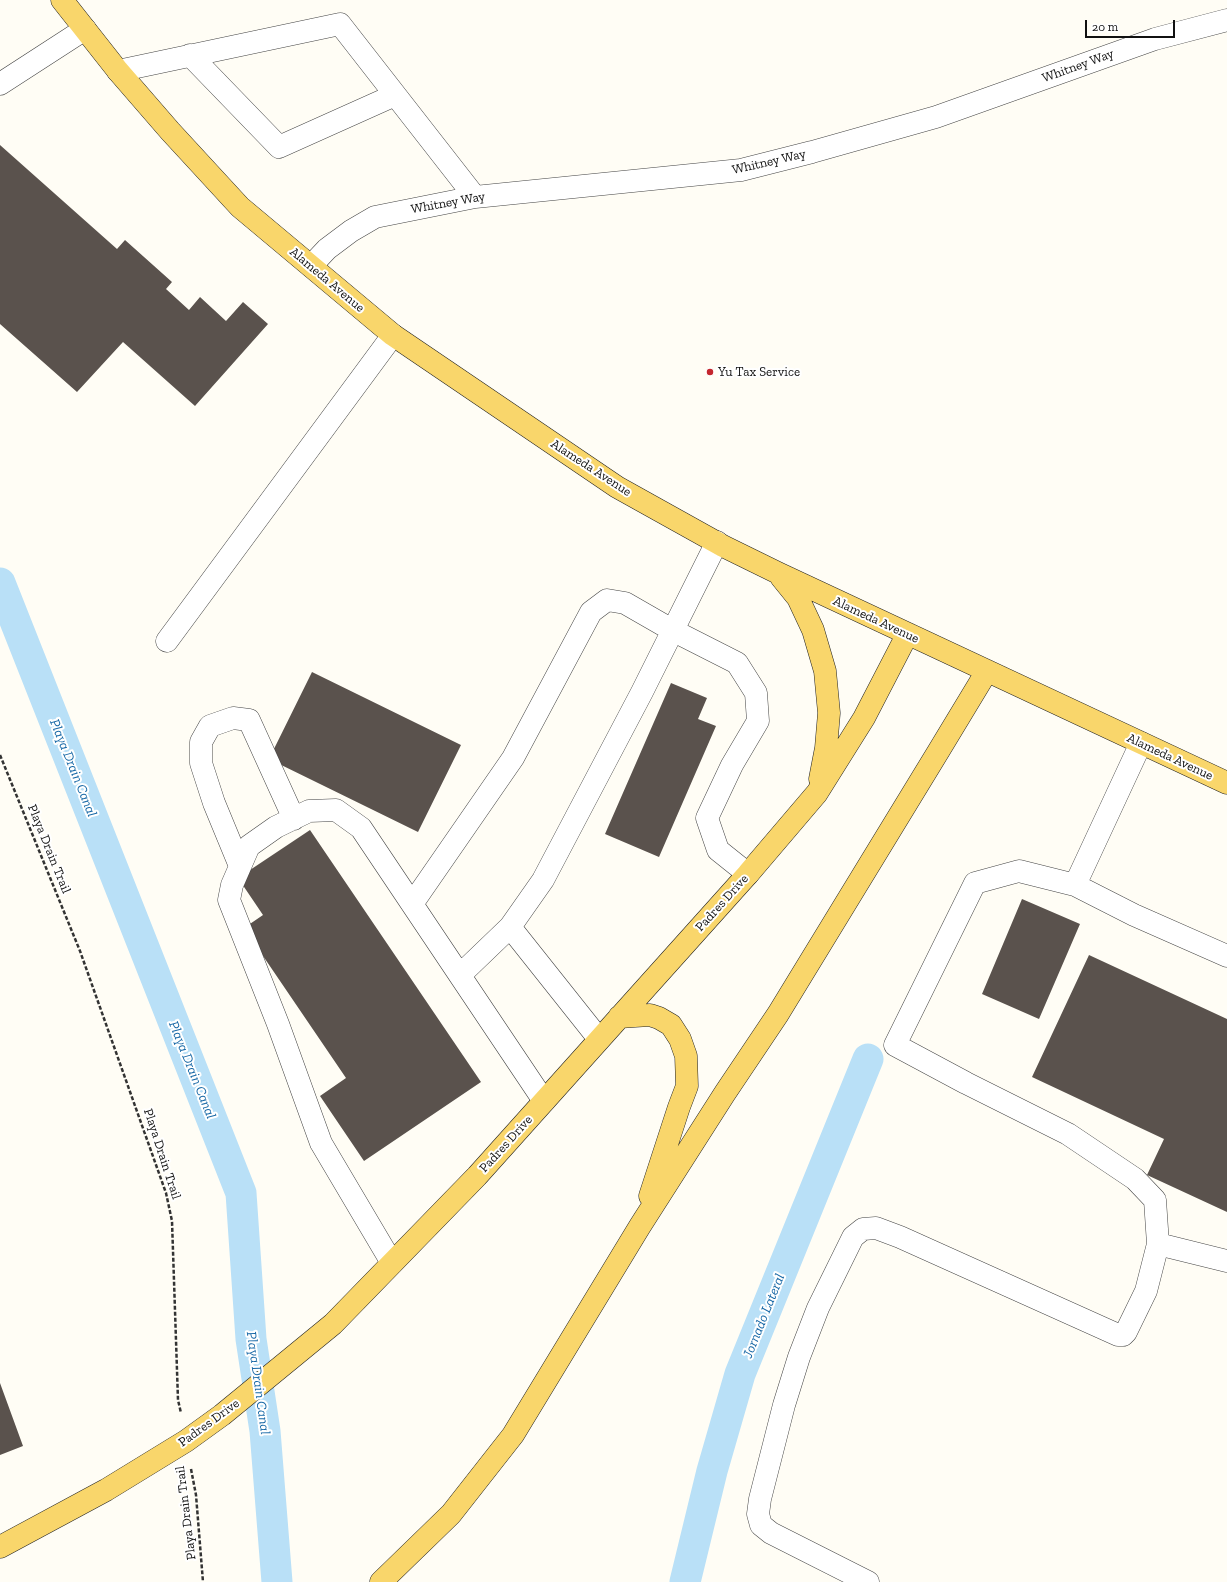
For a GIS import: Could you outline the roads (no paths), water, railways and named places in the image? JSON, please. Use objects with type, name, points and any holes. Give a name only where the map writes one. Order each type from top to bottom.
[{"type":"main road","name":"Alameda Avenue","points":[[62,0],[118,71],[170,131],[240,207],[393,336],[617,487],[717,542],[778,573],[907,635],[1227,783]]},
{"type":"main road","points":[[778,573],[798,598],[813,630],[825,671],[829,713],[826,748],[817,793]]},
{"type":"main road","name":"Padres Drive","points":[[0,1547],[106,1490],[186,1441],[222,1415],[333,1324],[477,1176],[618,1017],[748,874],[817,793],[864,718],[907,635]]},
{"type":"main road","points":[[381,1582],[451,1514],[513,1435],[640,1226],[725,1093],[778,1014],[987,671]]},
{"type":"main road","points":[[618,1017],[650,1015],[659,1018],[671,1025],[680,1039],[686,1056],[687,1086],[640,1226]]},
{"type":"street","name":"Whitney Way","points":[[311,266],[327,249],[351,231],[375,217],[475,197],[741,170],[812,152],[936,117],[1155,39],[1227,20]]},
{"type":"street","points":[[118,71],[340,24],[475,197]]},
{"type":"street","points":[[0,84],[85,29]]},
{"type":"street","points":[[190,55],[280,147],[395,95]]},
{"type":"street","points":[[167,641],[393,336]]},
{"type":"street","points":[[460,975],[510,927],[543,880],[642,692],[717,542]]},
{"type":"street","points":[[412,904],[513,758],[591,612],[607,600],[625,603],[672,630],[737,663],[756,693],[758,721],[732,765],[707,818],[718,850],[748,874]]},
{"type":"street","points":[[240,866],[214,803],[201,763],[201,742],[210,726],[233,718],[249,720],[294,819]]},
{"type":"street","points":[[1075,885],[1141,743]]},
{"type":"street","points":[[392,1263],[321,1143],[278,1024],[229,900],[232,885],[249,846],[276,827],[309,811],[336,810],[361,828],[544,1101]]},
{"type":"street","points":[[868,1582],[771,1533],[761,1525],[758,1514],[760,1499],[784,1405],[799,1357],[818,1308],[853,1237],[863,1229],[876,1228],[900,1237],[1118,1335],[1123,1335],[1126,1332],[1146,1291],[1158,1244],[1156,1200],[1135,1180],[1068,1134],[966,1083],[895,1045],[975,883],[1019,871],[1075,885],[1134,915],[1227,956]]},
{"type":"street","points":[[510,927],[599,1039]]},
{"type":"street","points":[[1158,1244],[1227,1261]]},
{"type":"waterway","name":"Playa Drain Canal","points":[[0,583],[241,1193],[251,1339],[265,1431],[277,1582]]},
{"type":"waterway","name":"Jornado Lateral","points":[[685,1582],[712,1471],[740,1374],[868,1059]]},
{"type":"place","name":"Yu Tax Service","points":[[710,372]]}]
